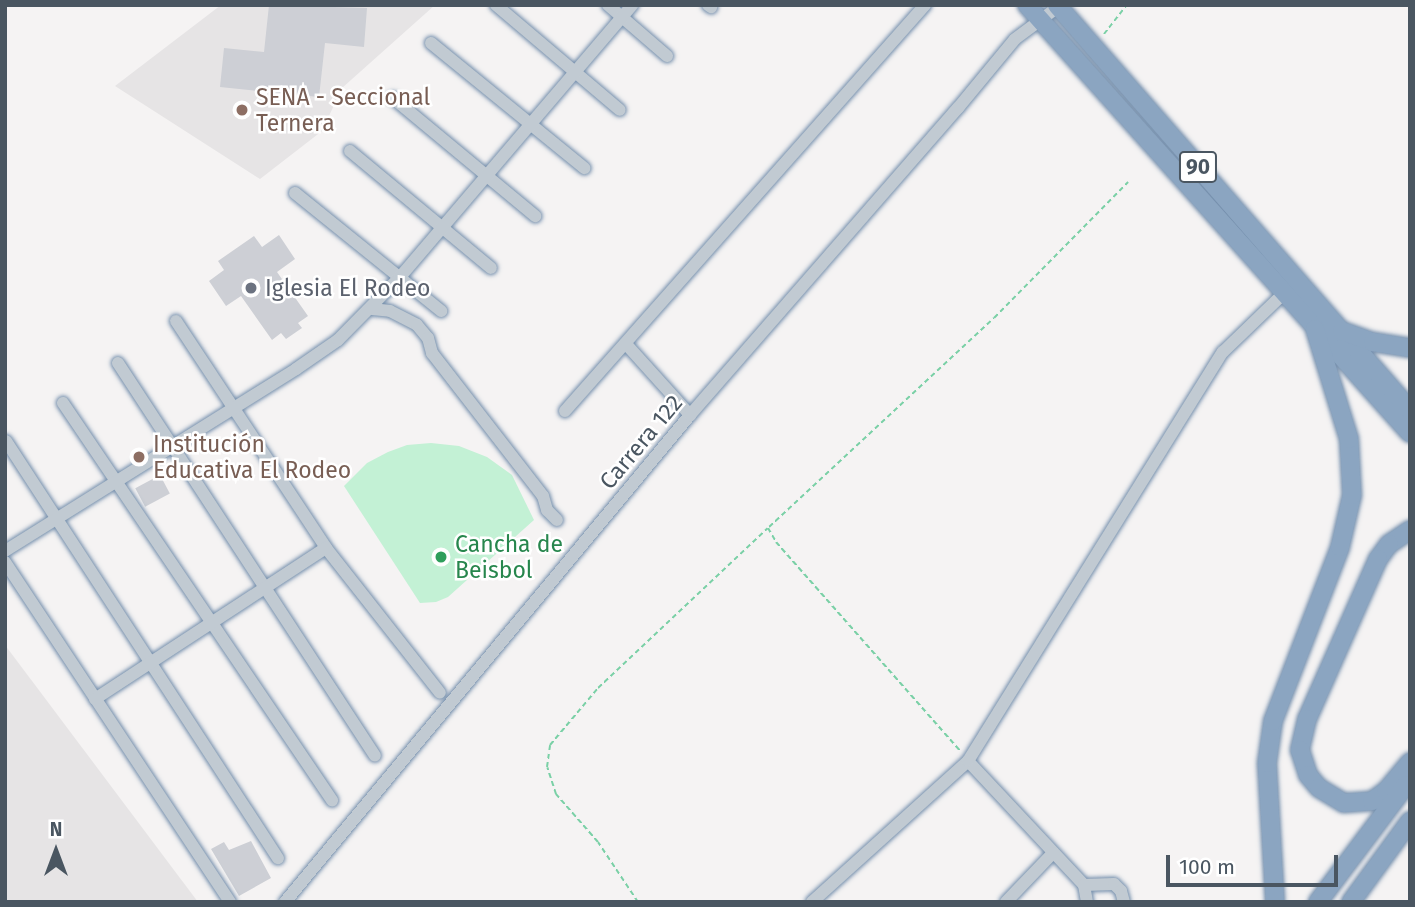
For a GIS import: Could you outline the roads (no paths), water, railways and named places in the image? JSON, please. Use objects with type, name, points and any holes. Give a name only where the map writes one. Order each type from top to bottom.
[{"type":"highway","name":"90","points":[[1027,5],[1410,433]]},
{"type":"highway","name":"90","points":[[1058,6],[1336,329],[1410,410]]},
{"type":"highway","points":[[1275,902],[1267,763],[1273,721],[1340,548],[1352,495],[1349,439],[1315,329]]},
{"type":"highway","points":[[1336,329],[1373,342],[1410,348]]},
{"type":"highway","points":[[1410,530],[1389,544],[1378,559],[1307,719],[1300,750],[1302,762],[1313,782],[1332,798],[1344,803],[1372,801],[1386,792],[1410,762]]},
{"type":"highway","points":[[1318,902],[1410,779]]},
{"type":"highway","points":[[1351,902],[1410,821]]},
{"type":"street","points":[[496,5],[620,110]]},
{"type":"street","points":[[608,5],[667,56]]},
{"type":"street","points":[[5,551],[338,340],[372,309],[632,5]]},
{"type":"street","points":[[565,411],[925,5]]},
{"type":"street","name":"Carrera 122","points":[[285,902],[690,415],[1015,39],[1043,22],[1058,6]]},
{"type":"street","points":[[431,43],[584,168]]},
{"type":"street","points":[[393,98],[535,216]]},
{"type":"street","points":[[350,151],[444,226],[491,268]]},
{"type":"street","points":[[295,192],[440,311]]},
{"type":"street","points":[[812,902],[968,761],[1223,352],[1283,294]]},
{"type":"street","points":[[372,309],[390,311],[417,325],[428,338],[432,354],[543,496],[547,510],[557,520]]},
{"type":"street","points":[[176,321],[326,548],[440,693]]},
{"type":"street","points":[[626,344],[690,415]]},
{"type":"street","points":[[118,363],[375,755]]},
{"type":"street","points":[[63,403],[332,801]]},
{"type":"street","points":[[6,441],[278,858]]},
{"type":"street","points":[[95,699],[326,548]]},
{"type":"street","points":[[5,562],[229,902]]},
{"type":"street","points":[[968,761],[1084,885],[1087,902]]},
{"type":"street","points":[[1006,902],[1053,853]]},
{"type":"street","points":[[1084,885],[1114,884],[1121,891],[1124,902]]},
{"type":"place","name":"SENA - Seccional Ternera","points":[[242,110]]},
{"type":"place","name":"Iglesia El Rodeo","points":[[251,288]]},
{"type":"place","name":"Institución Educativa El Rodeo","points":[[139,457]]},
{"type":"place","name":"Cancha de Beisbol","points":[[441,557]]}]
